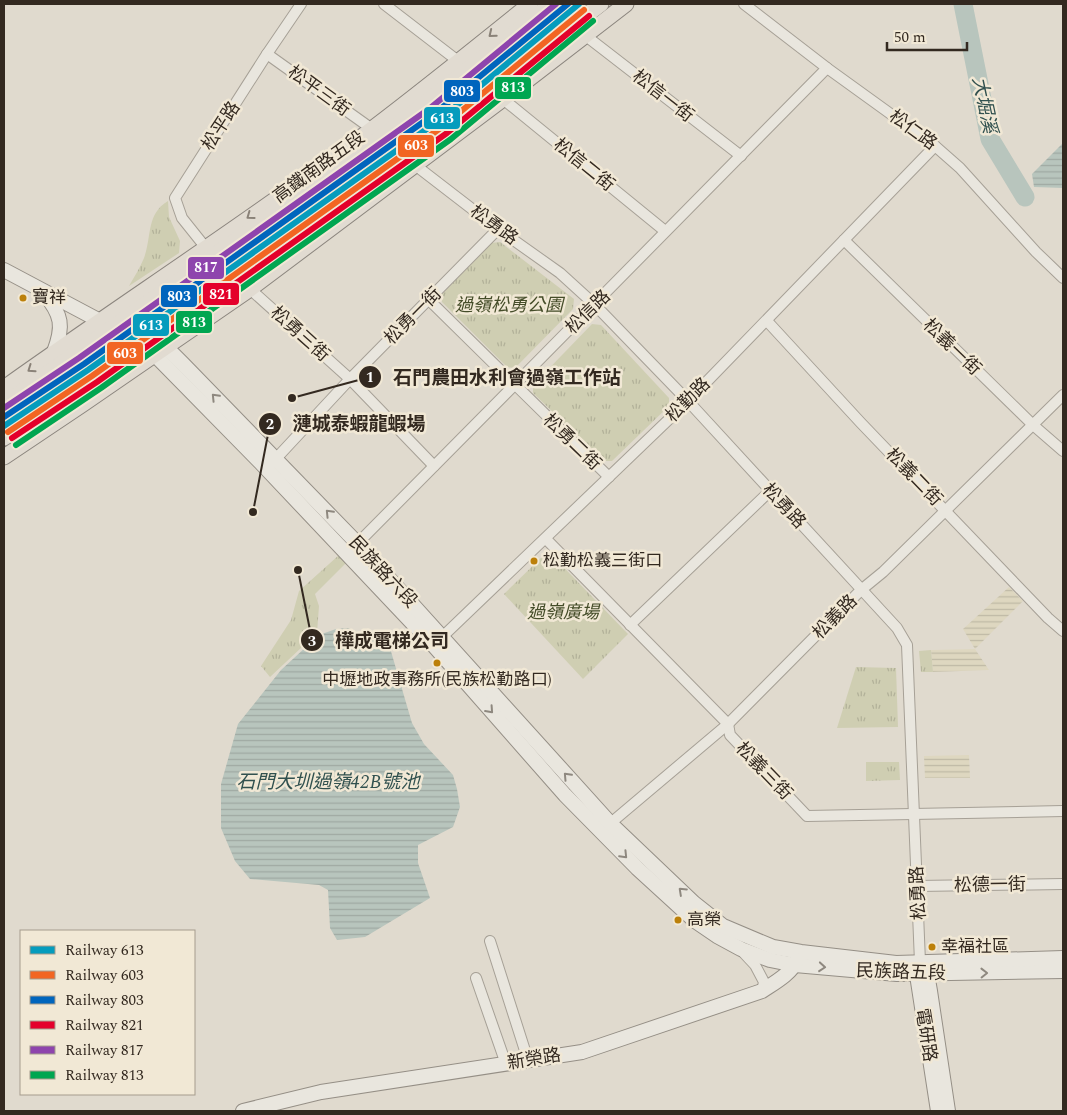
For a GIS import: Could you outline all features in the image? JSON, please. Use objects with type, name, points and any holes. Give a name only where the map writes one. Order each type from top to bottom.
[{"type":"main road","name":"高鐵南路五段","points":[[4,388],[206,248],[372,129],[530,4]]},
{"type":"main road","name":"高鐵南路五段","points":[[4,404],[388,133],[550,4]]},
{"type":"main road","points":[[4,457],[155,349],[601,4]]},
{"type":"main road","points":[[4,438],[155,349],[250,289],[626,4]]},
{"type":"main road","name":"民族路六段","points":[[4,270],[100,321],[115,326],[155,349],[271,463],[357,543],[438,642],[606,827],[743,943]]},
{"type":"main road","points":[[40,289],[54,305],[59,316],[60,337],[54,352]]},
{"type":"main road","name":"民族路六段","points":[[271,463],[347,554],[438,642]]},
{"type":"main road","name":"民族路五段","points":[[743,943],[770,960],[798,958],[897,974],[921,970],[1063,958]]},
{"type":"main road","name":"新榮路","points":[[243,1111],[321,1092],[582,1052],[762,990],[776,982],[798,958]]},
{"type":"main road","name":"民族路五段","points":[[921,970],[1063,971]]},
{"type":"main road","name":"電研路","points":[[921,970],[938,1111]]},
{"type":"main road","name":"電研路","points":[[921,970],[948,1111]]},
{"type":"street","name":"松平路","points":[[206,248],[182,218],[175,198],[301,4]]},
{"type":"street","points":[[384,4],[458,61]]},
{"type":"street","name":"松仁路","points":[[744,4],[827,68],[935,146],[960,168],[1036,252],[1063,278]]},
{"type":"street","name":"松信一街","points":[[586,36],[741,156]]},
{"type":"street","name":"松平三街","points":[[267,54],[372,129]]},
{"type":"street","name":"松信路","points":[[347,554],[612,288],[827,68]]},
{"type":"street","name":"松信二街","points":[[503,99],[666,231]]},
{"type":"street","name":"松勤路","points":[[438,642],[688,401],[935,146]]},
{"type":"street","name":"松勇路","points":[[415,165],[560,273],[594,304],[688,401],[897,628],[907,645],[921,970]]},
{"type":"street","name":"松勇一街","points":[[271,463],[350,379],[498,228]]},
{"type":"street","name":"松義一街","points":[[844,240],[1033,425],[1063,451]]},
{"type":"street","name":"松勇三街","points":[[250,289],[350,379],[434,466]]},
{"type":"street","name":"松勇二街","points":[[429,300],[609,478]]},
{"type":"street","name":"松義二街","points":[[767,321],[1048,618],[1063,630]]},
{"type":"street","name":"松義路","points":[[606,827],[728,724],[861,590],[883,572],[1063,396]]},
{"type":"street","points":[[630,624],[770,491]]},
{"type":"street","name":"松義三街","points":[[546,539],[728,724],[730,735],[807,816],[1063,811]]},
{"type":"street","name":"松德一街","points":[[918,886],[1063,884]]},
{"type":"street","points":[[490,941],[528,1060]]},
{"type":"street","points":[[743,943],[764,982],[762,990]]},
{"type":"street","points":[[476,978],[506,1064]]},
{"type":"shaded area","points":[[1009,587],[1023,601],[975,649],[963,629]]},
{"type":"shaded area","points":[[975,649],[989,670],[933,672],[931,650]]},
{"type":"shaded area","points":[[969,755],[970,778],[925,778],[924,756]]},
{"type":"green space","points":[[168,201],[169,217],[180,241],[179,253],[129,286],[144,258],[156,212]]},
{"type":"green space","name":"過嶺松勇公園","points":[[500,242],[574,299],[573,309],[515,368],[507,367],[442,302],[442,294],[491,243]]},
{"type":"green space","points":[[592,324],[601,325],[669,398],[669,406],[612,461],[604,461],[533,393],[533,385]]},
{"type":"green space","name":"過嶺廣場","points":[[548,551],[628,634],[583,679],[504,594]]},
{"type":"green space","points":[[339,555],[346,563],[315,594],[319,606],[317,633],[270,677],[261,666],[291,620],[299,591]]},
{"type":"green space","points":[[931,650],[933,672],[921,672],[919,651]]},
{"type":"green space","points":[[856,667],[896,668],[898,727],[837,728]]},
{"type":"green space","points":[[866,762],[899,762],[900,780],[866,781]]},
{"type":"water","points":[[1063,143],[1063,188],[1034,187],[1032,174]]},
{"type":"water","name":"石門大圳過嶺42B號池","points":[[348,628],[381,640],[390,648],[412,723],[424,744],[453,775],[460,807],[453,827],[418,845],[418,863],[430,898],[365,937],[337,940],[330,928],[328,890],[319,885],[250,879],[235,861],[221,828],[221,784],[238,724],[281,670],[319,635],[336,629]]},
{"type":"waterway","name":"大堀溪","points":[[963,4],[990,139],[1025,197]]},
{"type":"rail line","name":"817","points":[[4,408],[79,358],[429,109],[556,4]]},
{"type":"rail line","name":"803","points":[[4,417],[84,364],[433,115],[568,4]]},
{"type":"rail line","name":"613","points":[[4,426],[88,370],[438,121],[579,4]]},
{"type":"rail line","name":"603","points":[[8,432],[92,376],[442,127],[584,10]]},
{"type":"rail line","name":"821","points":[[12,438],[97,382],[447,133],[589,16]]},
{"type":"rail line","name":"813","points":[[16,445],[101,388],[451,139],[593,21]]},
{"type":"place","name":"寶祥","points":[[23,298]]},
{"type":"place","name":"石門農田水利會過嶺工作站","points":[[292,398]]},
{"type":"place","name":"漣城泰蝦龍蝦場","points":[[253,512]]},
{"type":"place","name":"松勤松義三街口","points":[[534,561]]},
{"type":"place","name":"樺成電梯公司","points":[[298,570]]},
{"type":"place","name":"中壢地政事務所(民族松勤路口)","points":[[437,663]]},
{"type":"place","name":"高榮","points":[[678,920]]},
{"type":"place","name":"幸福社區","points":[[932,947]]}]
